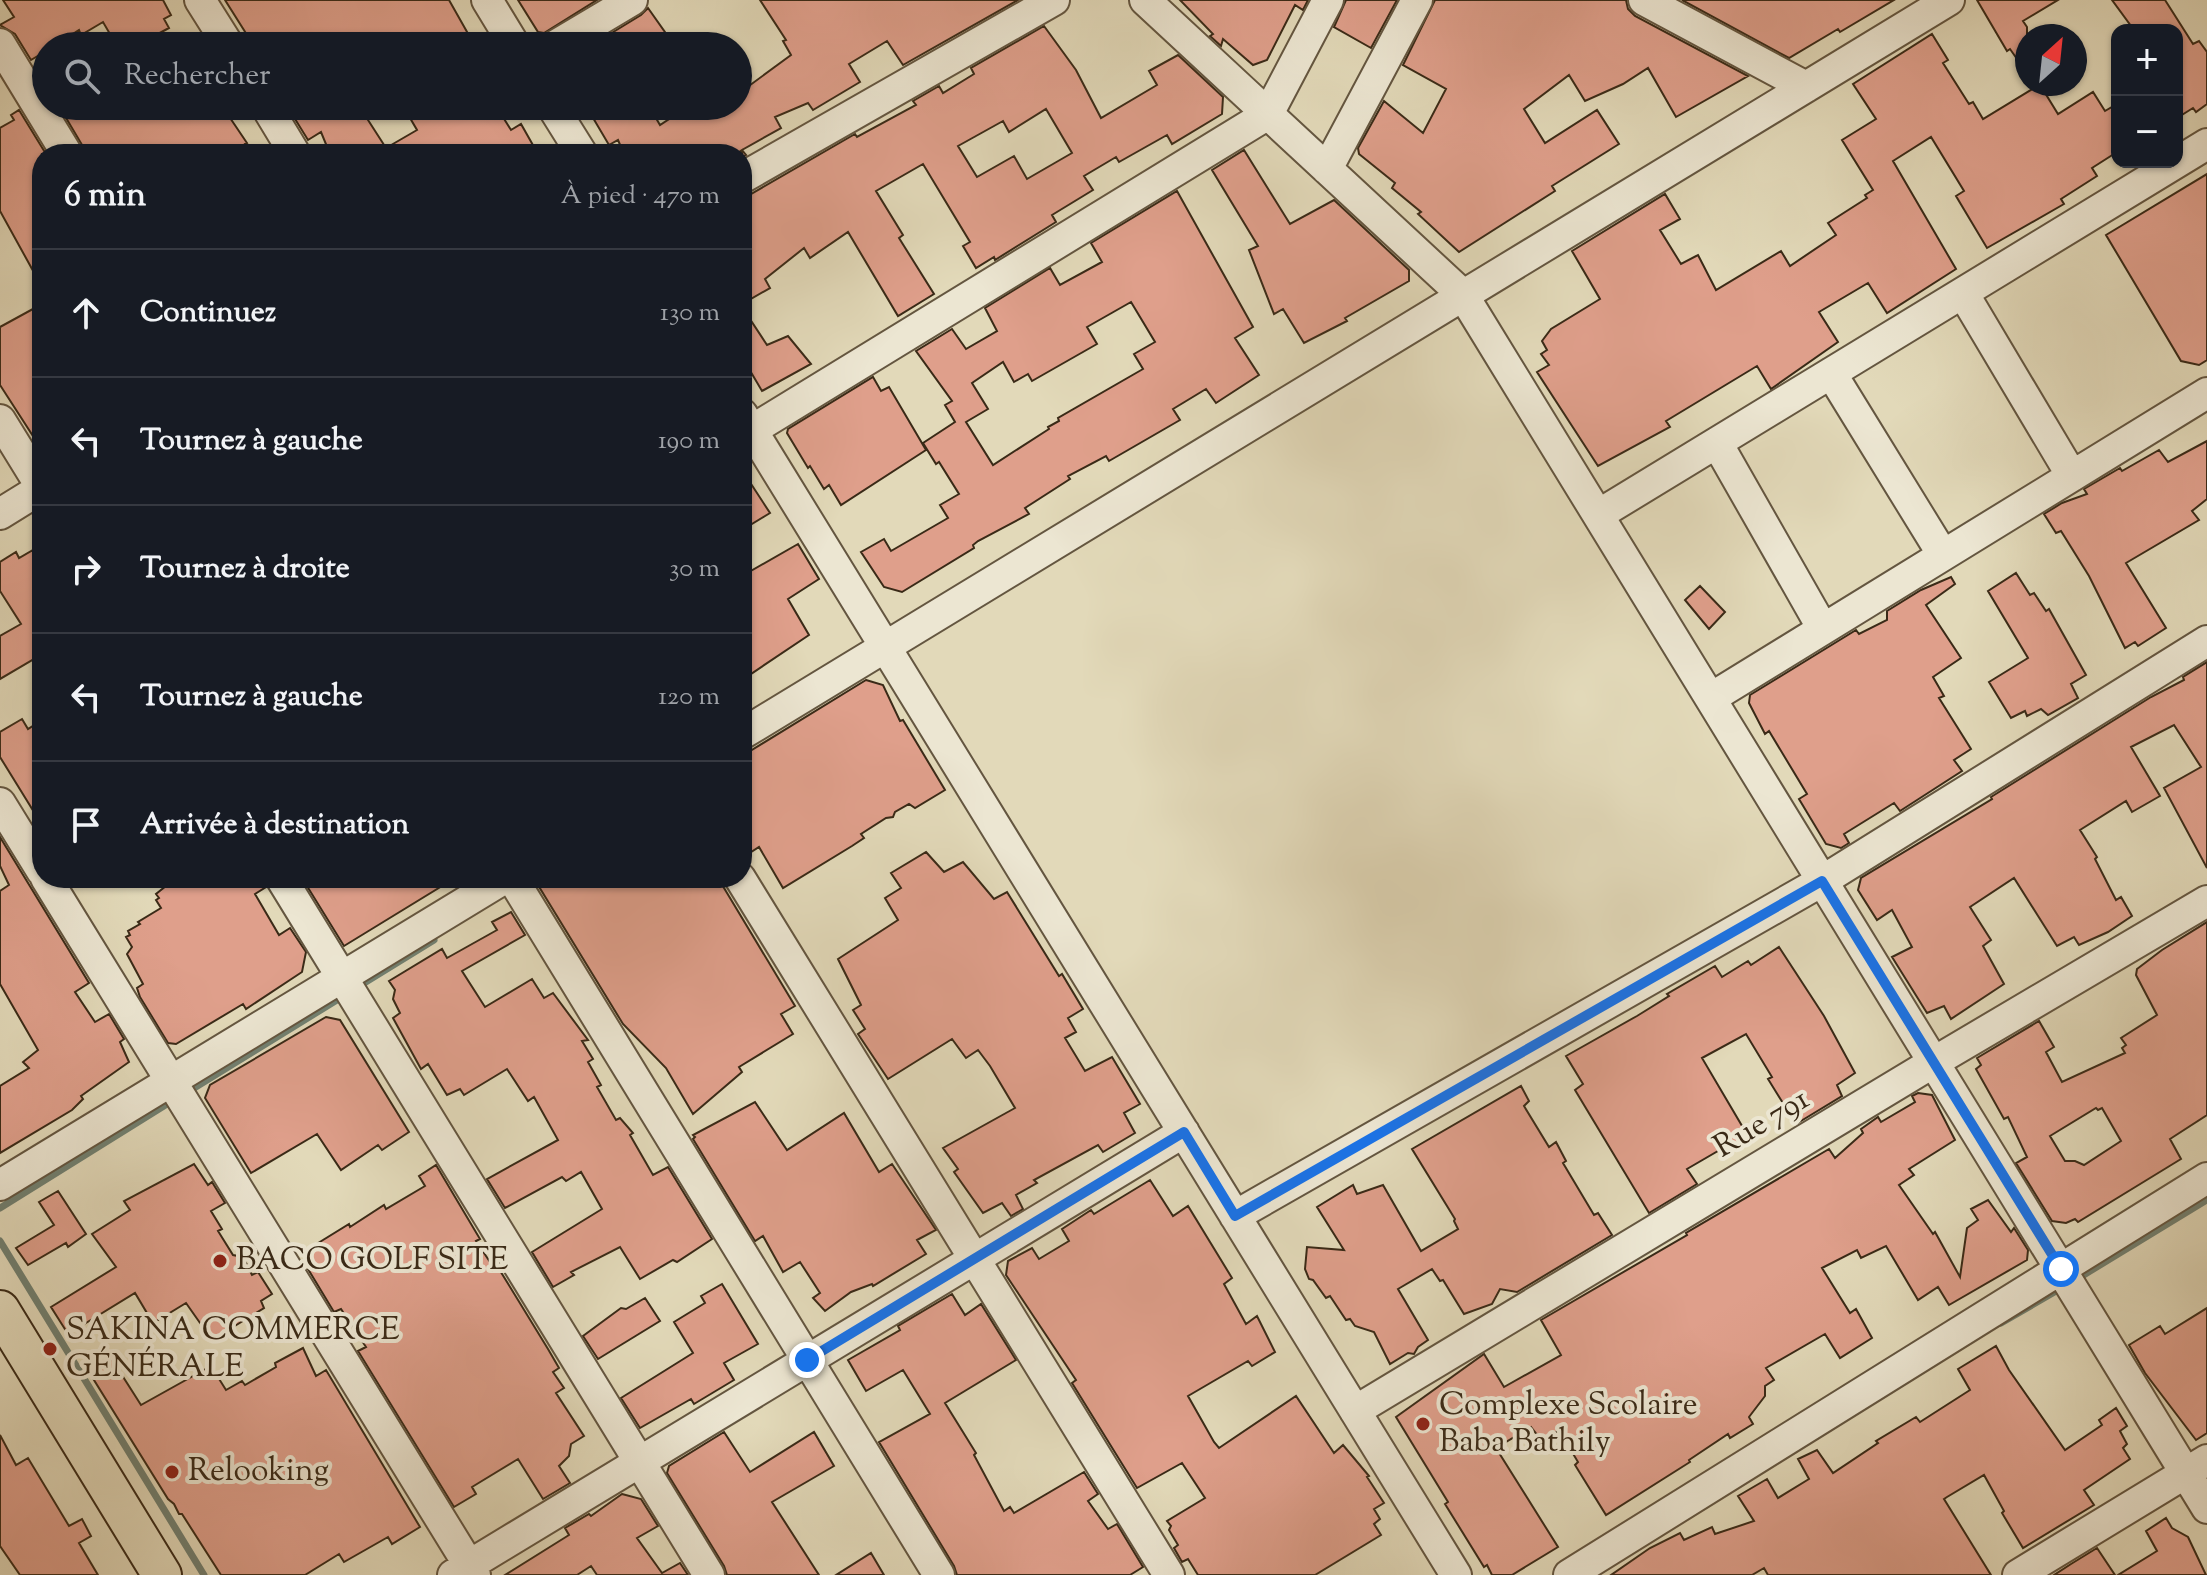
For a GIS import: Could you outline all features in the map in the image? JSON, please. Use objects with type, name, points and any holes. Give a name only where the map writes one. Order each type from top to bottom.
[{"type":"main road","points":[[0,1310],[162,1575]]},
{"type":"street","points":[[200,0],[220,32]]},
{"type":"street","points":[[487,0],[506,32]]},
{"type":"street","points":[[578,32],[632,0]]},
{"type":"street","points":[[752,172],[1054,0]]},
{"type":"street","points":[[1145,0],[1463,295],[2061,1269],[2196,1466],[2207,1508]]},
{"type":"street","points":[[752,419],[1268,114],[1328,0]]},
{"type":"street","points":[[1327,169],[1417,0]]},
{"type":"street","points":[[1644,0],[1806,87]]},
{"type":"street","points":[[752,728],[1949,0]]},
{"type":"street","points":[[0,44],[32,97]]},
{"type":"street","points":[[46,120],[61,144]]},
{"type":"street","points":[[274,120],[289,144]]},
{"type":"street","points":[[561,120],[576,144]]},
{"type":"street","points":[[1598,515],[2207,144]]},
{"type":"street","points":[[1963,293],[2072,476]]},
{"type":"street","points":[[1831,373],[1943,555]]},
{"type":"street","points":[[1711,698],[2207,393]]},
{"type":"street","points":[[0,420],[32,472]]},
{"type":"street","points":[[752,430],[1456,1575]]},
{"type":"street","points":[[1717,443],[1823,629]]},
{"type":"street","points":[[0,514],[32,494]]},
{"type":"street","points":[[1235,1216],[1822,881],[2207,641]]},
{"type":"street","points":[[0,803],[32,855]]},
{"type":"street","points":[[52,888],[465,1572],[639,1462],[1184,1132]]},
{"type":"street","points":[[287,888],[709,1575]]},
{"type":"street","points":[[0,1185],[489,888]]},
{"type":"street","points":[[518,888],[939,1575]]},
{"type":"street","points":[[746,888],[1169,1575]]},
{"type":"street","name":"Rue 791","points":[[1355,1411],[2207,901]]},
{"type":"street","points":[[1569,1575],[2207,1178]]},
{"type":"street","points":[[2018,1575],[2196,1466]]},
{"type":"building","points":[[3,0],[163,0],[171,15],[164,19],[169,28],[162,32],[109,32],[103,22],[86,32],[32,32],[31,60],[15,34],[0,25],[14,17]]},
{"type":"building","points":[[225,0],[449,0],[467,32],[245,32]]},
{"type":"building","points":[[518,0],[597,0],[546,32],[538,32]]},
{"type":"building","points":[[760,0],[1018,0],[903,65],[887,41],[849,64],[860,82],[813,110],[808,103],[775,117],[781,128],[752,145],[620,144],[618,140],[608,144],[594,120],[657,120],[660,125],[668,120],[752,120],[752,84],[791,55],[783,41],[786,40]]},
{"type":"building","points":[[1180,0],[1308,0],[1303,10],[1295,5],[1267,60],[1253,65],[1223,39],[1221,46]]},
{"type":"building","points":[[1346,0],[1397,0],[1371,48],[1334,27]]},
{"type":"building","points":[[1435,0],[1626,0],[1628,9],[1635,16],[1748,76],[1676,117],[1648,68],[1623,84],[1585,101],[1569,75],[1524,109],[1545,143],[1597,110],[1619,144],[1552,186],[1555,191],[1459,252],[1418,214],[1421,212],[1392,188],[1395,183],[1359,154],[1358,148],[1384,101],[1423,133],[1446,89],[1403,65]]},
{"type":"building","points":[[1682,0],[1894,0],[1789,58]]},
{"type":"building","points":[[1977,0],[2058,0],[2023,21],[2025,24],[2015,24],[2015,56],[2010,49],[2007,51]]},
{"type":"building","points":[[2112,0],[2165,0],[2180,24],[2130,24]]},
{"type":"building","points":[[648,8],[665,32],[613,32]]},
{"type":"building","points":[[1044,26],[1076,70],[1101,118],[1157,85],[1149,71],[1178,55],[1223,97],[1222,114],[1172,144],[1167,135],[1119,162],[1116,157],[1084,176],[1093,190],[1052,215],[1056,222],[995,260],[994,257],[976,268],[963,246],[970,242],[923,164],[876,191],[903,235],[899,238],[934,294],[898,316],[848,232],[810,258],[804,248],[765,279],[770,288],[752,298],[752,193],[855,134],[857,137],[916,105],[913,101],[939,86],[943,93],[974,74],[971,68]],"holes":[[[1046,109],[1072,153],[1027,179],[1014,156],[977,177],[958,146],[1003,121],[1009,132]]]},
{"type":"building","points":[[2183,28],[2193,44],[2199,41],[2207,52],[2207,104],[2196,112],[2193,108],[2183,114]]},
{"type":"building","points":[[1932,34],[1948,60],[1943,63],[1969,104],[1973,102],[1983,119],[2021,96],[2047,96],[2058,114],[2093,92],[2105,111],[2111,108],[2111,156],[2092,168],[2097,176],[2061,199],[2064,204],[1987,248],[1956,196],[1964,191],[1931,137],[1893,161],[1956,269],[1887,313],[1868,283],[1819,312],[1838,342],[1771,389],[1757,366],[1666,421],[1670,427],[1598,466],[1537,372],[1549,365],[1541,354],[1547,350],[1542,341],[1551,329],[1600,299],[1572,251],[1665,194],[1680,219],[1660,230],[1681,264],[1698,255],[1716,290],[1781,251],[1790,266],[1836,235],[1828,223],[1867,198],[1865,195],[1873,190],[1842,140],[1876,119],[1853,84]]},
{"type":"building","points":[[19,110],[40,144],[32,144],[32,269],[0,211],[0,128],[14,120],[11,115]]},
{"type":"building","points":[[67,120],[231,120],[247,143],[245,144],[81,144]]},
{"type":"building","points":[[296,120],[368,120],[383,144],[326,144],[321,132],[308,140]]},
{"type":"building","points":[[411,120],[505,120],[511,130],[521,124],[532,144],[393,144],[417,130]]},
{"type":"building","points":[[1244,150],[1290,224],[1334,200],[1409,270],[1409,281],[1345,318],[1347,321],[1304,343],[1283,309],[1274,314],[1249,250],[1258,246],[1212,170]]},
{"type":"building","points":[[2207,174],[2207,360],[2199,365],[2181,361],[2106,235]]},
{"type":"building","points":[[1177,191],[1253,327],[1235,338],[1259,375],[1216,403],[1206,389],[1173,409],[1180,420],[1109,461],[1106,456],[1068,476],[1070,479],[1025,508],[1029,514],[978,541],[974,548],[902,592],[884,587],[861,552],[884,539],[891,551],[948,518],[940,505],[959,494],[923,443],[955,422],[945,405],[952,401],[916,351],[952,329],[966,349],[997,331],[985,308],[1050,268],[1060,285],[1102,262],[1091,243]],"holes":[[[1131,302],[1155,342],[1134,354],[1143,369],[1058,418],[1059,421],[1049,429],[993,465],[966,422],[988,409],[972,383],[1003,362],[1014,382],[1028,374],[1032,381],[1097,344],[1087,327]]]},
{"type":"building","points":[[32,309],[32,435],[0,385],[0,327]]},
{"type":"building","points":[[752,322],[767,345],[788,336],[811,364],[762,391],[752,374]]},
{"type":"building","points":[[873,377],[881,391],[889,387],[926,450],[841,505],[829,485],[824,489],[810,466],[808,468],[787,433],[788,429]]},
{"type":"building","points":[[2207,441],[2207,499],[2192,511],[2199,520],[2126,563],[2166,628],[2138,646],[2135,642],[2125,648],[2089,576],[2061,531],[2056,533],[2044,514],[2087,494],[2084,489],[2159,450],[2168,462]]},
{"type":"building","points":[[752,485],[770,513],[752,524]]},
{"type":"building","points":[[798,544],[819,579],[788,599],[809,635],[752,673],[752,570]]},
{"type":"building","points":[[32,551],[32,660],[0,679],[0,636],[21,624],[0,591],[0,562],[16,552],[19,558]]},
{"type":"building","points":[[2016,573],[2030,595],[2034,593],[2046,611],[2049,609],[2086,675],[2071,684],[2078,698],[2048,715],[2041,709],[2027,716],[2025,711],[2011,718],[1989,682],[2028,658],[1988,591]]},
{"type":"building","points":[[1951,577],[1955,584],[1926,605],[1961,658],[1933,677],[1944,696],[1939,698],[1971,749],[1954,760],[1962,771],[1900,811],[1894,803],[1844,834],[1849,843],[1841,848],[1826,844],[1799,799],[1807,794],[1769,731],[1765,734],[1749,703],[1750,695],[1856,630],[1859,634],[1887,620],[1887,611],[1921,590]]},
{"type":"building","points":[[1700,586],[1725,612],[1709,629],[1685,600]]},
{"type":"building","points":[[2207,662],[2207,868],[2164,788],[2201,767],[2174,725],[2131,747],[2160,796],[2132,812],[2126,801],[2080,830],[2097,857],[2095,859],[2116,900],[2121,897],[2132,916],[2108,932],[2079,945],[2074,937],[2057,946],[2014,878],[1970,907],[1991,940],[1983,946],[2004,984],[1951,1019],[1944,1006],[1927,1013],[1892,957],[1912,947],[1892,910],[1877,920],[1858,890],[1861,878],[2151,697],[2184,680],[2183,677]]},
{"type":"building","points":[[866,680],[883,685],[900,721],[903,720],[945,790],[915,808],[909,804],[895,812],[893,817],[886,818],[861,834],[864,838],[783,888],[759,847],[752,852],[752,750]]},
{"type":"building","points":[[22,719],[28,729],[32,726],[32,809],[0,757],[0,732]]},
{"type":"building","points":[[0,837],[89,983],[75,992],[95,1022],[109,1014],[124,1039],[120,1042],[129,1062],[81,1096],[83,1099],[72,1110],[0,1153],[0,1086],[29,1068],[23,1062],[38,1050],[0,984],[0,891],[9,885],[0,866]]},
{"type":"building","points":[[926,852],[944,872],[963,862],[994,899],[1007,892],[1083,1009],[1068,1018],[1076,1032],[1065,1038],[1085,1071],[1112,1057],[1140,1104],[1124,1113],[1135,1133],[1103,1152],[1098,1145],[1034,1180],[1037,1183],[1016,1195],[1023,1209],[1011,1216],[1002,1203],[983,1213],[954,1172],[958,1169],[943,1148],[1015,1108],[990,1066],[978,1050],[966,1058],[952,1039],[888,1079],[858,1034],[865,1029],[853,1010],[861,1005],[838,959],[898,920],[885,898],[901,888],[891,873]]},
{"type":"building","points":[[164,888],[264,888],[255,894],[279,935],[290,928],[306,952],[302,972],[246,1009],[243,1004],[176,1044],[168,1043],[140,997],[137,988],[143,984],[127,954],[132,947],[126,937],[130,935],[128,931],[161,908],[156,894]]},
{"type":"building","points":[[308,888],[439,888],[344,946]]},
{"type":"building","points":[[540,888],[724,888],[795,1006],[781,1014],[793,1034],[739,1067],[742,1072],[693,1114],[666,1068],[623,1024]]},
{"type":"building","points":[[511,912],[525,935],[462,971],[485,1007],[532,979],[544,998],[553,993],[588,1040],[582,1041],[593,1059],[588,1062],[601,1085],[597,1087],[616,1120],[620,1118],[633,1133],[630,1135],[653,1175],[668,1167],[712,1239],[677,1262],[673,1260],[640,1279],[620,1247],[571,1272],[574,1275],[553,1287],[532,1252],[602,1209],[581,1172],[566,1181],[562,1177],[505,1208],[487,1179],[558,1140],[534,1097],[528,1101],[507,1069],[464,1095],[460,1089],[447,1095],[428,1064],[421,1069],[393,1018],[400,1013],[393,999],[395,990],[389,981],[442,949],[447,958],[497,930],[492,922]]},
{"type":"building","points":[[2207,922],[2207,1115],[2170,1139],[2181,1159],[2078,1222],[2075,1219],[2066,1223],[2052,1221],[2016,1163],[2027,1157],[2008,1117],[2004,1119],[1976,1069],[1981,1065],[1977,1058],[2039,1021],[2054,1047],[2046,1052],[2062,1082],[2125,1053],[2122,1048],[2126,1045],[2121,1038],[2157,1015],[2136,975],[2137,969]],"holes":[[[2096,1108],[2102,1108],[2121,1141],[2084,1165],[2065,1161],[2050,1136]]]},
{"type":"building","points":[[1779,947],[1824,1016],[1855,1073],[1837,1085],[1842,1096],[1796,1124],[1768,1079],[1772,1077],[1746,1034],[1702,1058],[1745,1131],[1742,1142],[1728,1152],[1718,1151],[1687,1169],[1697,1184],[1649,1213],[1575,1090],[1583,1084],[1566,1056],[1637,1016],[1715,966],[1722,977],[1748,961],[1751,965]]},
{"type":"building","points":[[326,1017],[340,1020],[409,1132],[382,1150],[378,1145],[341,1170],[317,1134],[251,1173],[205,1098],[210,1085]]},
{"type":"building","points":[[1521,1086],[1529,1101],[1524,1106],[1549,1147],[1556,1142],[1566,1161],[1563,1163],[1594,1215],[1598,1213],[1612,1235],[1517,1292],[1500,1289],[1492,1304],[1464,1314],[1443,1280],[1440,1281],[1432,1269],[1398,1289],[1428,1340],[1414,1354],[1408,1353],[1390,1364],[1374,1332],[1355,1326],[1350,1319],[1346,1320],[1330,1296],[1326,1298],[1309,1279],[1305,1269],[1307,1247],[1344,1250],[1317,1207],[1353,1185],[1357,1194],[1383,1185],[1421,1251],[1458,1229],[1412,1149]]},
{"type":"building","points":[[1918,1093],[1932,1095],[1955,1140],[1909,1169],[1914,1175],[1899,1185],[1933,1234],[1935,1232],[1960,1277],[1967,1228],[1978,1220],[1971,1209],[1988,1200],[2011,1232],[2014,1228],[2028,1250],[2027,1260],[1949,1305],[1938,1287],[1918,1300],[1886,1246],[1861,1258],[1857,1250],[1822,1268],[1850,1313],[1856,1309],[1872,1338],[1840,1358],[1825,1334],[1766,1368],[1774,1380],[1765,1386],[1765,1396],[1749,1417],[1753,1424],[1730,1438],[1728,1434],[1606,1515],[1575,1465],[1578,1462],[1559,1430],[1542,1441],[1531,1427],[1496,1448],[1558,1547],[1512,1575],[1492,1575],[1445,1504],[1448,1502],[1396,1417],[1484,1354],[1504,1387],[1561,1355],[1541,1320],[1829,1149],[1835,1158],[1863,1133],[1861,1129],[1878,1117],[1881,1122],[1915,1102],[1912,1096]]},
{"type":"building","points":[[755,1102],[787,1150],[844,1113],[879,1172],[892,1164],[936,1230],[917,1240],[926,1254],[873,1286],[851,1292],[825,1311],[813,1298],[820,1293],[800,1262],[783,1272],[763,1236],[755,1241],[693,1139],[693,1135]]},
{"type":"building","points":[[194,1164],[208,1185],[212,1182],[225,1203],[211,1211],[222,1229],[218,1231],[233,1255],[243,1257],[252,1275],[258,1272],[272,1294],[261,1301],[264,1308],[212,1340],[186,1303],[153,1323],[135,1293],[68,1334],[51,1307],[116,1267],[92,1234],[130,1210],[124,1201]]},
{"type":"building","points":[[436,1165],[480,1239],[476,1241],[496,1271],[499,1269],[559,1368],[553,1372],[564,1388],[556,1393],[584,1436],[571,1444],[569,1456],[559,1466],[570,1483],[543,1499],[518,1459],[472,1487],[476,1494],[454,1507],[358,1351],[366,1347],[341,1309],[334,1312],[302,1253],[349,1224],[350,1227],[384,1205],[386,1209],[425,1186],[419,1176]]},
{"type":"building","points":[[1150,1180],[1173,1216],[1188,1206],[1232,1278],[1224,1284],[1246,1324],[1257,1316],[1275,1352],[1252,1366],[1248,1361],[1188,1396],[1214,1442],[1219,1448],[1296,1396],[1334,1453],[1343,1445],[1369,1476],[1384,1503],[1374,1509],[1380,1519],[1374,1524],[1381,1535],[1315,1575],[1198,1575],[1188,1559],[1182,1562],[1174,1548],[1178,1545],[1167,1521],[1205,1498],[1182,1463],[1137,1488],[1072,1383],[1076,1380],[1006,1275],[1008,1261],[1032,1248],[1039,1259],[1069,1241],[1062,1229],[1091,1210],[1094,1214]]},
{"type":"building","points":[[58,1191],[86,1234],[68,1247],[66,1243],[28,1265],[16,1248],[54,1225],[39,1202]]},
{"type":"building","points":[[722,1284],[758,1344],[724,1363],[734,1380],[694,1404],[691,1399],[640,1428],[621,1398],[693,1353],[674,1322],[705,1303],[701,1296]]},
{"type":"building","points":[[952,1294],[965,1315],[981,1304],[1016,1360],[945,1403],[976,1453],[974,1455],[1004,1511],[1010,1507],[1014,1513],[1084,1472],[1098,1494],[1088,1501],[1108,1529],[1117,1524],[1143,1567],[1130,1575],[957,1575],[879,1442],[930,1414],[903,1370],[866,1391],[848,1360],[900,1330],[898,1326]]},
{"type":"building","points":[[645,1298],[660,1321],[598,1359],[583,1336],[621,1308],[626,1309]]},
{"type":"building","points":[[2207,1308],[2207,1433],[2196,1440],[2145,1373],[2129,1345],[2160,1326],[2165,1334]]},
{"type":"building","points":[[1996,1346],[2009,1370],[2065,1450],[2102,1425],[2099,1420],[2116,1408],[2127,1426],[2120,1431],[2127,1444],[2123,1448],[2130,1459],[2084,1490],[2094,1505],[2023,1548],[1984,1475],[1944,1499],[1991,1575],[1768,1575],[1764,1568],[1752,1575],[1611,1575],[1650,1548],[1680,1533],[1684,1540],[1712,1527],[1715,1534],[1754,1521],[1738,1496],[1767,1479],[1778,1498],[1809,1479],[1798,1459],[1817,1450],[1833,1473],[1878,1443],[1876,1441],[1916,1417],[1920,1422],[1970,1390],[1958,1369]]},
{"type":"building","points":[[303,1348],[316,1376],[326,1370],[420,1527],[392,1544],[388,1537],[344,1562],[339,1554],[305,1575],[221,1575],[182,1514],[168,1499],[89,1372],[111,1358],[141,1405],[211,1366],[226,1390],[242,1381],[245,1385],[276,1367],[275,1363]]},
{"type":"building","points":[[724,1432],[750,1472],[814,1432],[834,1466],[772,1502],[819,1575],[727,1575],[667,1473],[669,1466]]},
{"type":"building","points":[[0,1435],[16,1465],[28,1458],[69,1526],[82,1519],[91,1536],[79,1543],[98,1575],[20,1575],[0,1546]]},
{"type":"building","points":[[622,1494],[641,1499],[658,1526],[637,1538],[662,1573],[680,1563],[688,1575],[597,1575],[591,1566],[577,1575],[505,1575],[569,1535],[565,1528],[589,1514],[591,1516]]},
{"type":"building","points":[[2166,1518],[2172,1528],[2188,1537],[2206,1575],[2118,1575],[2157,1551],[2146,1531]]},
{"type":"building","points":[[2097,1548],[2115,1575],[2054,1575],[2071,1564]]},
{"type":"building","points":[[871,1553],[884,1575],[836,1575]]},
{"type":"waterway","points":[[356,988],[434,940]]},
{"type":"waterway","points":[[186,1093],[345,995]]},
{"type":"waterway","points":[[0,1208],[175,1099]]},
{"type":"waterway","points":[[2077,1279],[2205,1201]]},
{"type":"waterway","points":[[0,1241],[204,1575]]},
{"type":"waterway","points":[[2001,1323],[2063,1287]]},
{"type":"place","name":"BACO GOLF SITE","points":[[220,1261]]},
{"type":"place","name":"SAKINA COMMERCE GÉNÉRALE","points":[[50,1349]]},
{"type":"place","name":"Complexe Scolaire Baba Bathily","points":[[1423,1424]]},
{"type":"place","name":"Relooking","points":[[172,1472]]},
{"type":"route","points":[[807,1360],[1184,1132],[1235,1216],[1822,881],[2061,1269]]}]
